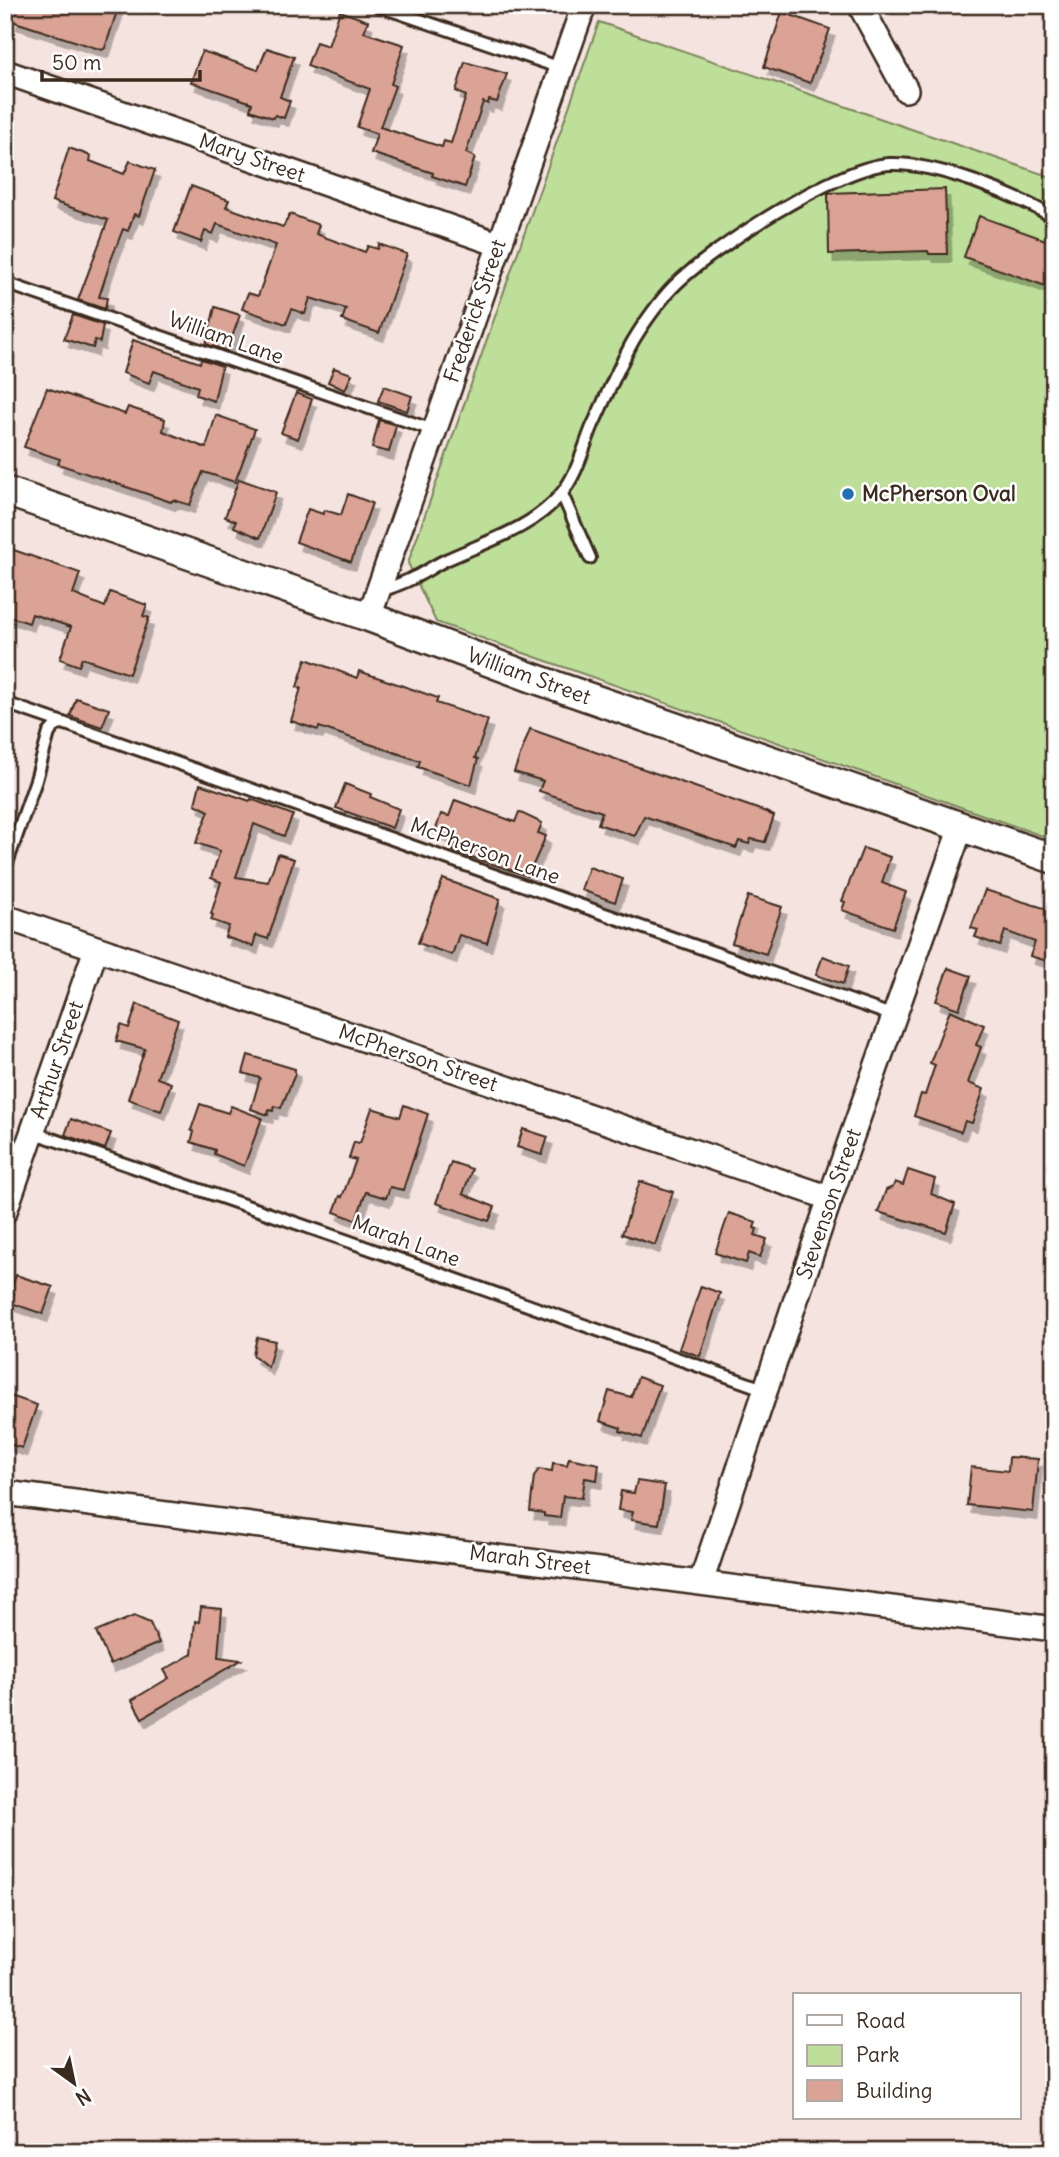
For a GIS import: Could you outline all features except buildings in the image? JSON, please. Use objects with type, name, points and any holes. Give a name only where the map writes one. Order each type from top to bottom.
[{"type":"street","name":"Frederick Street","points":[[373,605],[583,5]]},
{"type":"street","points":[[860,5],[906,90]]},
{"type":"street","name":"Mary Street","points":[[5,72],[498,244]]},
{"type":"street","name":"William Street","points":[[5,491],[373,605],[533,678],[1054,859]]},
{"type":"street","name":"Stevenson Street","points":[[701,1582],[830,1198],[961,827]]},
{"type":"street","name":"McPherson Street","points":[[5,917],[830,1198]]},
{"type":"street","name":"Arthur Street","points":[[5,1211],[96,949]]},
{"type":"street","name":"Marah Street","points":[[5,1493],[1054,1629]]},
{"type":"lane","points":[[376,5],[561,68]]},
{"type":"lane","points":[[373,605],[441,562],[534,520],[562,494],[574,474],[592,428],[634,340],[674,286],[748,230],[798,200],[845,176],[889,164],[928,169],[974,182],[1028,203],[1054,217]]},
{"type":"lane","name":"William Lane","points":[[5,283],[433,430]]},
{"type":"lane","points":[[562,494],[590,558]]},
{"type":"lane","name":"McPherson Lane","points":[[5,703],[894,1016]]},
{"type":"lane","points":[[5,869],[49,733],[57,724],[63,723]]},
{"type":"lane","name":"Marah Lane","points":[[32,1132],[766,1390]]},
{"type":"green space","name":"McPherson Oval","points":[[599,22],[1054,178],[1054,840],[436,622],[408,563]]},
{"type":"place","name":"McPherson Oval","points":[[848,494]]}]
